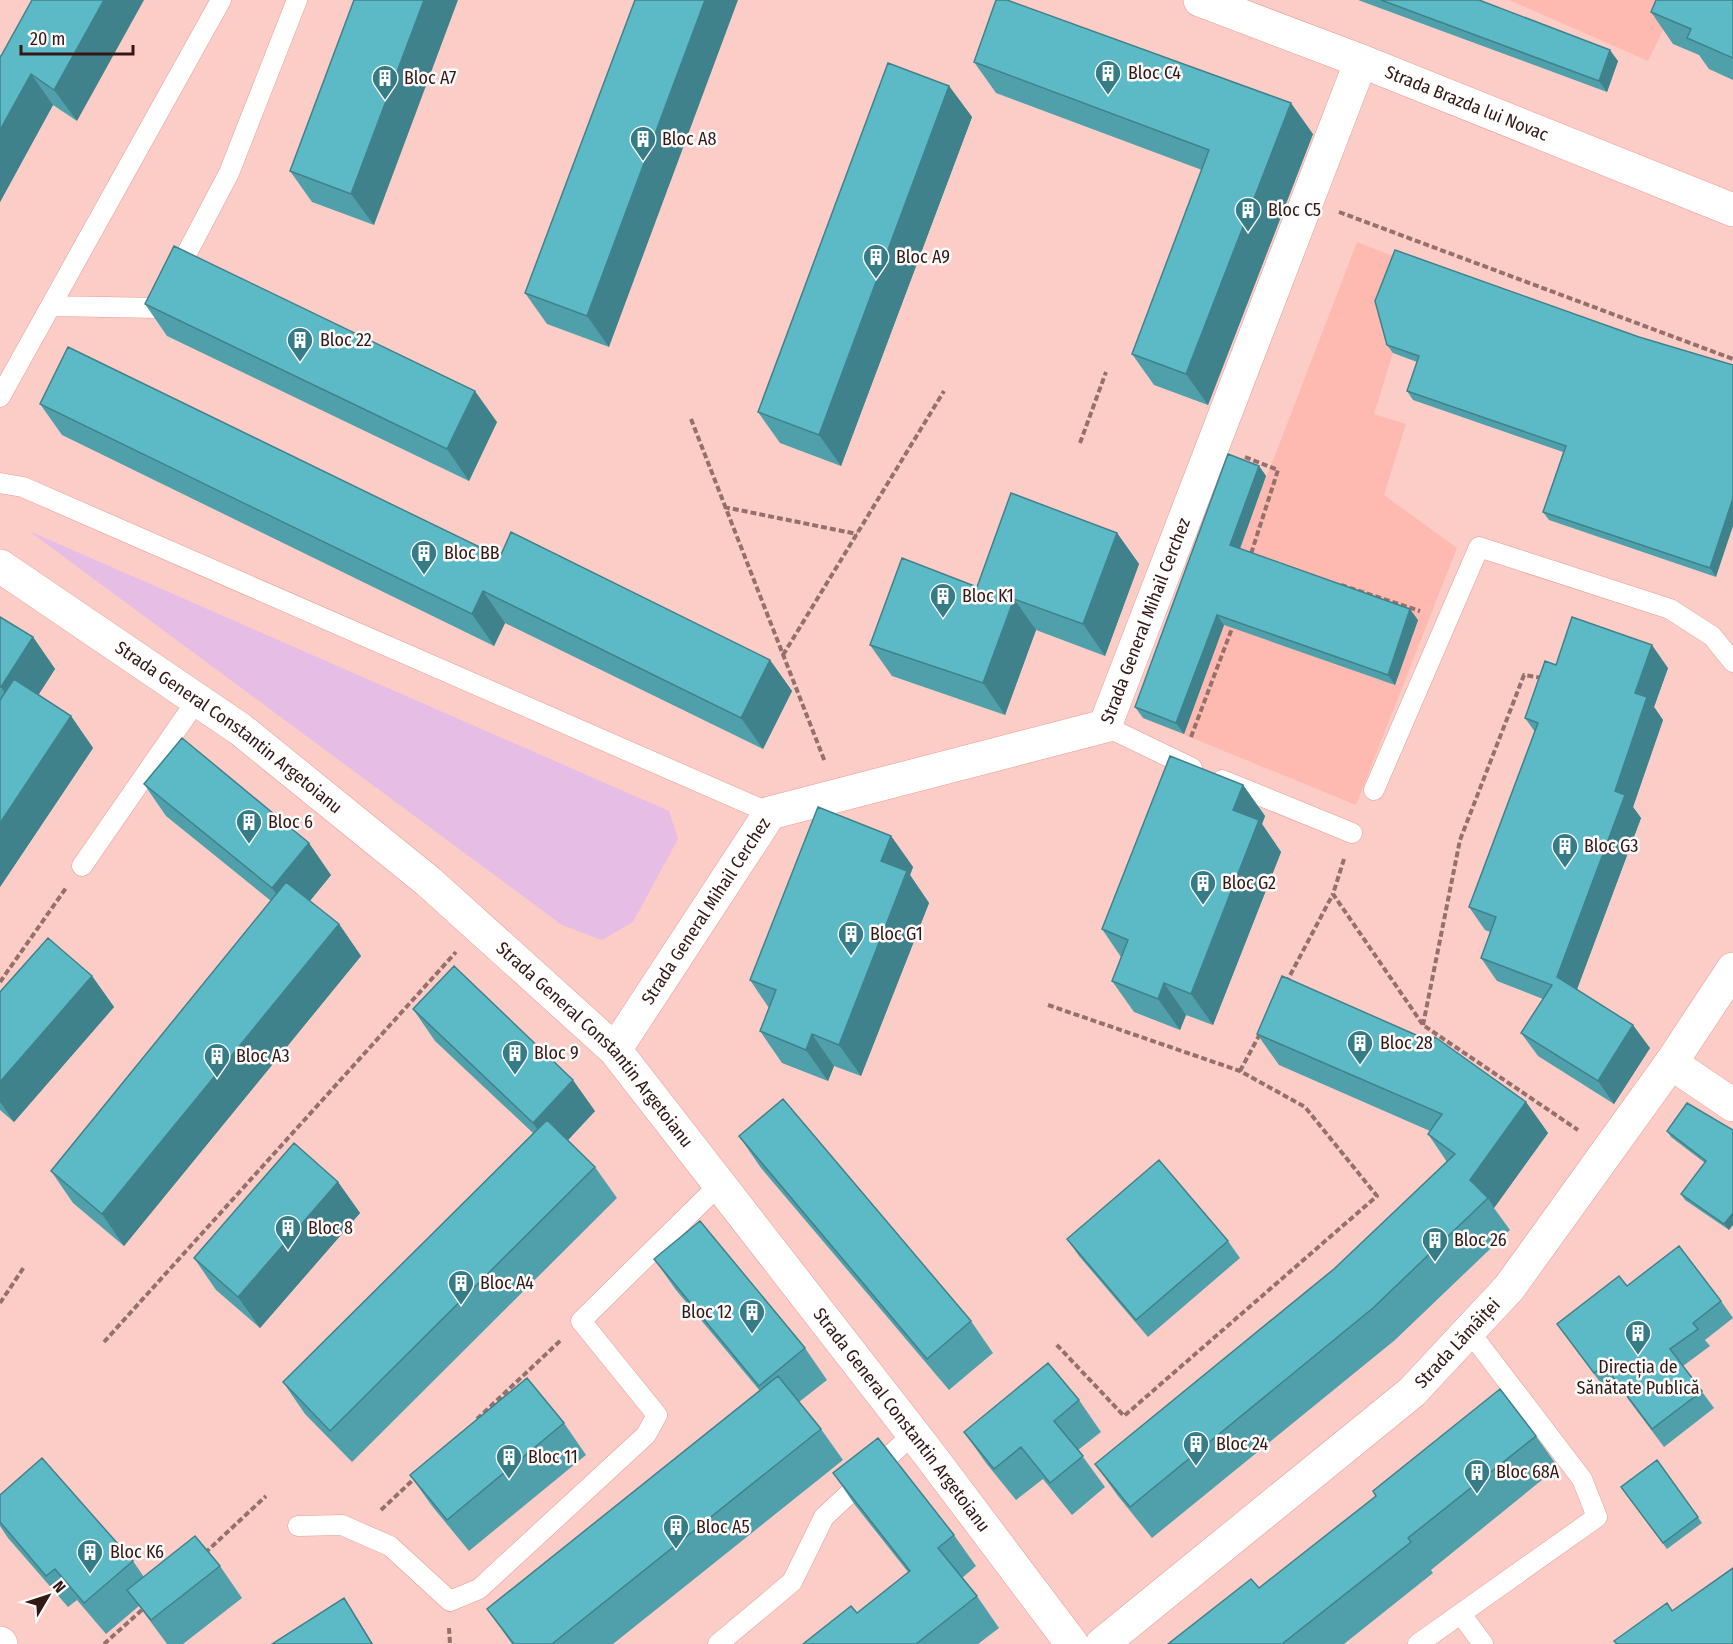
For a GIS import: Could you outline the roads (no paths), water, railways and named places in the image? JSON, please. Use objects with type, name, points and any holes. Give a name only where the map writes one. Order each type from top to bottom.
[{"type":"street","name":"Strada Brazda lui Novac","points":[[1200,0],[1361,61],[1733,210]]},
{"type":"street","name":"Strada General Mihail Cerchez","points":[[615,1050],[770,813],[1105,726],[1361,61]]},
{"type":"street","name":"Strada General Constantin Argetoianu","points":[[0,566],[249,736],[429,882],[615,1050],[913,1434],[1072,1644]]},
{"type":"street","name":"Strada Lămâiței","points":[[1102,1644],[1412,1392],[1509,1288],[1671,1063],[1733,969]]},
{"type":"street","points":[[1671,1063],[1733,1105]]},
{"type":"lane","points":[[0,397],[221,0]]},
{"type":"lane","points":[[51,306],[158,308],[209,216],[229,173],[297,0]]},
{"type":"lane","points":[[0,483],[23,488],[770,813]]},
{"type":"lane","points":[[1374,790],[1479,547],[1670,609],[1712,636],[1733,662]]},
{"type":"lane","points":[[82,866],[197,700]]},
{"type":"lane","points":[[1105,726],[1180,764],[1352,833]]},
{"type":"lane","points":[[298,1526],[342,1524],[390,1546],[450,1600],[479,1589],[646,1436],[657,1415],[581,1322],[720,1184]]},
{"type":"lane","points":[[1418,1644],[1597,1517],[1582,1479],[1469,1331]]},
{"type":"lane","points":[[718,1644],[792,1582],[824,1516],[913,1434]]},
{"type":"lane","points":[[1461,1614],[1483,1644]]},
{"type":"place","name":"Bloc C4","points":[[1108,96]]},
{"type":"place","name":"Bloc A7","points":[[385,101]]},
{"type":"place","name":"Bloc A8","points":[[643,162]]},
{"type":"place","name":"Bloc C5","points":[[1248,233]]},
{"type":"place","name":"Bloc A9","points":[[876,280]]},
{"type":"place","name":"Bloc 22","points":[[300,363]]},
{"type":"place","name":"Bloc BB","points":[[424,576]]},
{"type":"place","name":"Bloc K1","points":[[943,619]]},
{"type":"place","name":"Bloc 6","points":[[249,845]]},
{"type":"place","name":"Bloc G3","points":[[1565,869]]},
{"type":"place","name":"Bloc G2","points":[[1203,906]]},
{"type":"place","name":"Bloc G1","points":[[851,957]]},
{"type":"place","name":"Bloc 28","points":[[1360,1066]]},
{"type":"place","name":"Bloc 9","points":[[515,1076]]},
{"type":"place","name":"Bloc A3","points":[[217,1079]]},
{"type":"place","name":"Bloc 8","points":[[288,1251]]},
{"type":"place","name":"Bloc 26","points":[[1435,1263]]},
{"type":"place","name":"Bloc A4","points":[[461,1306]]},
{"type":"place","name":"Bloc 12","points":[[752,1335]]},
{"type":"place","name":"Direcția de Sănătate Publică","points":[[1638,1356]]},
{"type":"place","name":"Bloc 24","points":[[1196,1467]]},
{"type":"place","name":"Bloc 11","points":[[509,1480]]},
{"type":"place","name":"Bloc 68A","points":[[1477,1495]]},
{"type":"place","name":"Bloc A5","points":[[676,1550]]},
{"type":"place","name":"Bloc K6","points":[[90,1575]]}]
